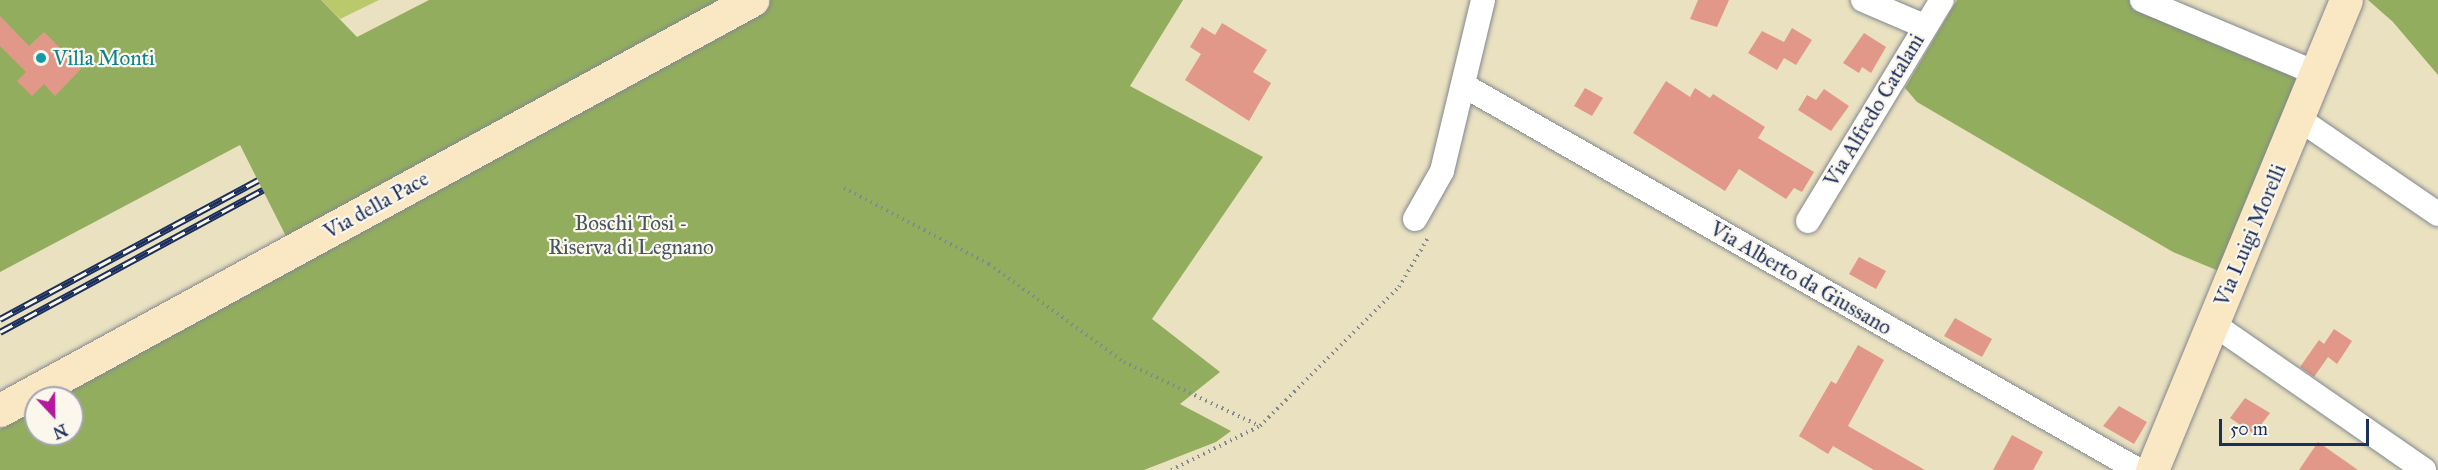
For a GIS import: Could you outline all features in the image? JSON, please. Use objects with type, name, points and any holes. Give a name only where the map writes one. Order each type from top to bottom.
[{"type":"main road","name":"Via della Pace","points":[[0,410],[753,0]]},
{"type":"main road","name":"Via Luigi Morelli","points":[[2151,470],[2300,119],[2346,0]]},
{"type":"street","points":[[1424,223],[1442,171],[1483,0]]},
{"type":"street","points":[[1863,0],[1924,26]]},
{"type":"street","name":"Via Alfredo Catalani","points":[[1808,221],[1924,26],[1942,0]]},
{"type":"street","points":[[2142,0],[2316,73]]},
{"type":"street","name":"Via Alberto da Giussano","points":[[1463,85],[2138,470]]},
{"type":"street","points":[[2300,119],[2438,214]]},
{"type":"street","points":[[2212,323],[2424,470]]},
{"type":"path","points":[[844,188],[989,264],[1124,362],[1260,426]]},
{"type":"path","points":[[1171,470],[1260,426],[1399,287],[1424,223]]},
{"type":"green space","name":"Boschi Tosi - Riserva di Legnano","points":[[0,0],[321,0],[357,37],[429,0],[1183,0],[1130,86],[1263,157],[1152,319],[1220,372],[1180,404],[1231,431],[1216,442],[1144,470],[0,470],[0,429],[24,416],[24,446],[84,446],[84,386],[79,386],[300,264],[240,145],[0,272]]},
{"type":"green space","points":[[321,0],[379,0],[340,19]]},
{"type":"green space","points":[[1957,0],[2136,0],[2301,72],[2226,274],[2173,252],[1917,102],[1905,88]]},
{"type":"green space","points":[[2368,0],[2438,0],[2438,75],[2393,22]]},
{"type":"building","points":[[1698,0],[1729,0],[1717,27],[1690,19]]},
{"type":"building","name":"Villa Monti","points":[[0,16],[29,46],[44,32],[81,69],[55,96],[44,84],[32,96],[17,81],[26,72],[0,46]]},
{"type":"building","points":[[1222,23],[1267,50],[1253,72],[1271,83],[1249,121],[1185,80],[1201,54],[1190,47],[1202,27],[1215,35]]},
{"type":"building","points":[[1792,28],[1812,40],[1796,65],[1784,58],[1777,70],[1748,53],[1762,31],[1784,42]]},
{"type":"building","points":[[1864,33],[1886,47],[1871,73],[1862,67],[1859,73],[1843,63]]},
{"type":"building","points":[[1666,81],[1690,97],[1695,88],[1710,98],[1713,94],[1765,127],[1758,138],[1814,172],[1802,192],[1794,188],[1786,199],[1739,169],[1725,191],[1633,133]]},
{"type":"building","points":[[1585,88],[1603,98],[1592,116],[1574,106]]},
{"type":"building","points":[[1824,89],[1849,106],[1831,131],[1798,110],[1807,95],[1816,100]]},
{"type":"building","points":[[1859,257],[1886,271],[1876,289],[1849,274]]},
{"type":"building","points":[[1955,318],[1992,339],[1982,357],[1944,336]]},
{"type":"building","points":[[2334,329],[2352,341],[2337,364],[2328,357],[2314,377],[2300,367],[2319,340],[2324,344]]},
{"type":"building","points":[[1858,345],[1884,360],[1848,426],[1925,470],[1874,470],[1833,446],[1828,454],[1799,436],[1831,381],[1836,384]]},
{"type":"building","points":[[2245,398],[2270,413],[2254,434],[2230,418]]},
{"type":"building","points":[[2119,406],[2147,422],[2134,444],[2103,426]]},
{"type":"building","points":[[2012,435],[2043,452],[2033,470],[1993,470]]},
{"type":"building","points":[[2318,442],[2358,470],[2299,470]]},
{"type":"railway","points":[[0,319],[258,180]]},
{"type":"railway","points":[[0,332],[263,190]]},
{"type":"place","name":"Villa Monti","points":[[41,58]]}]
